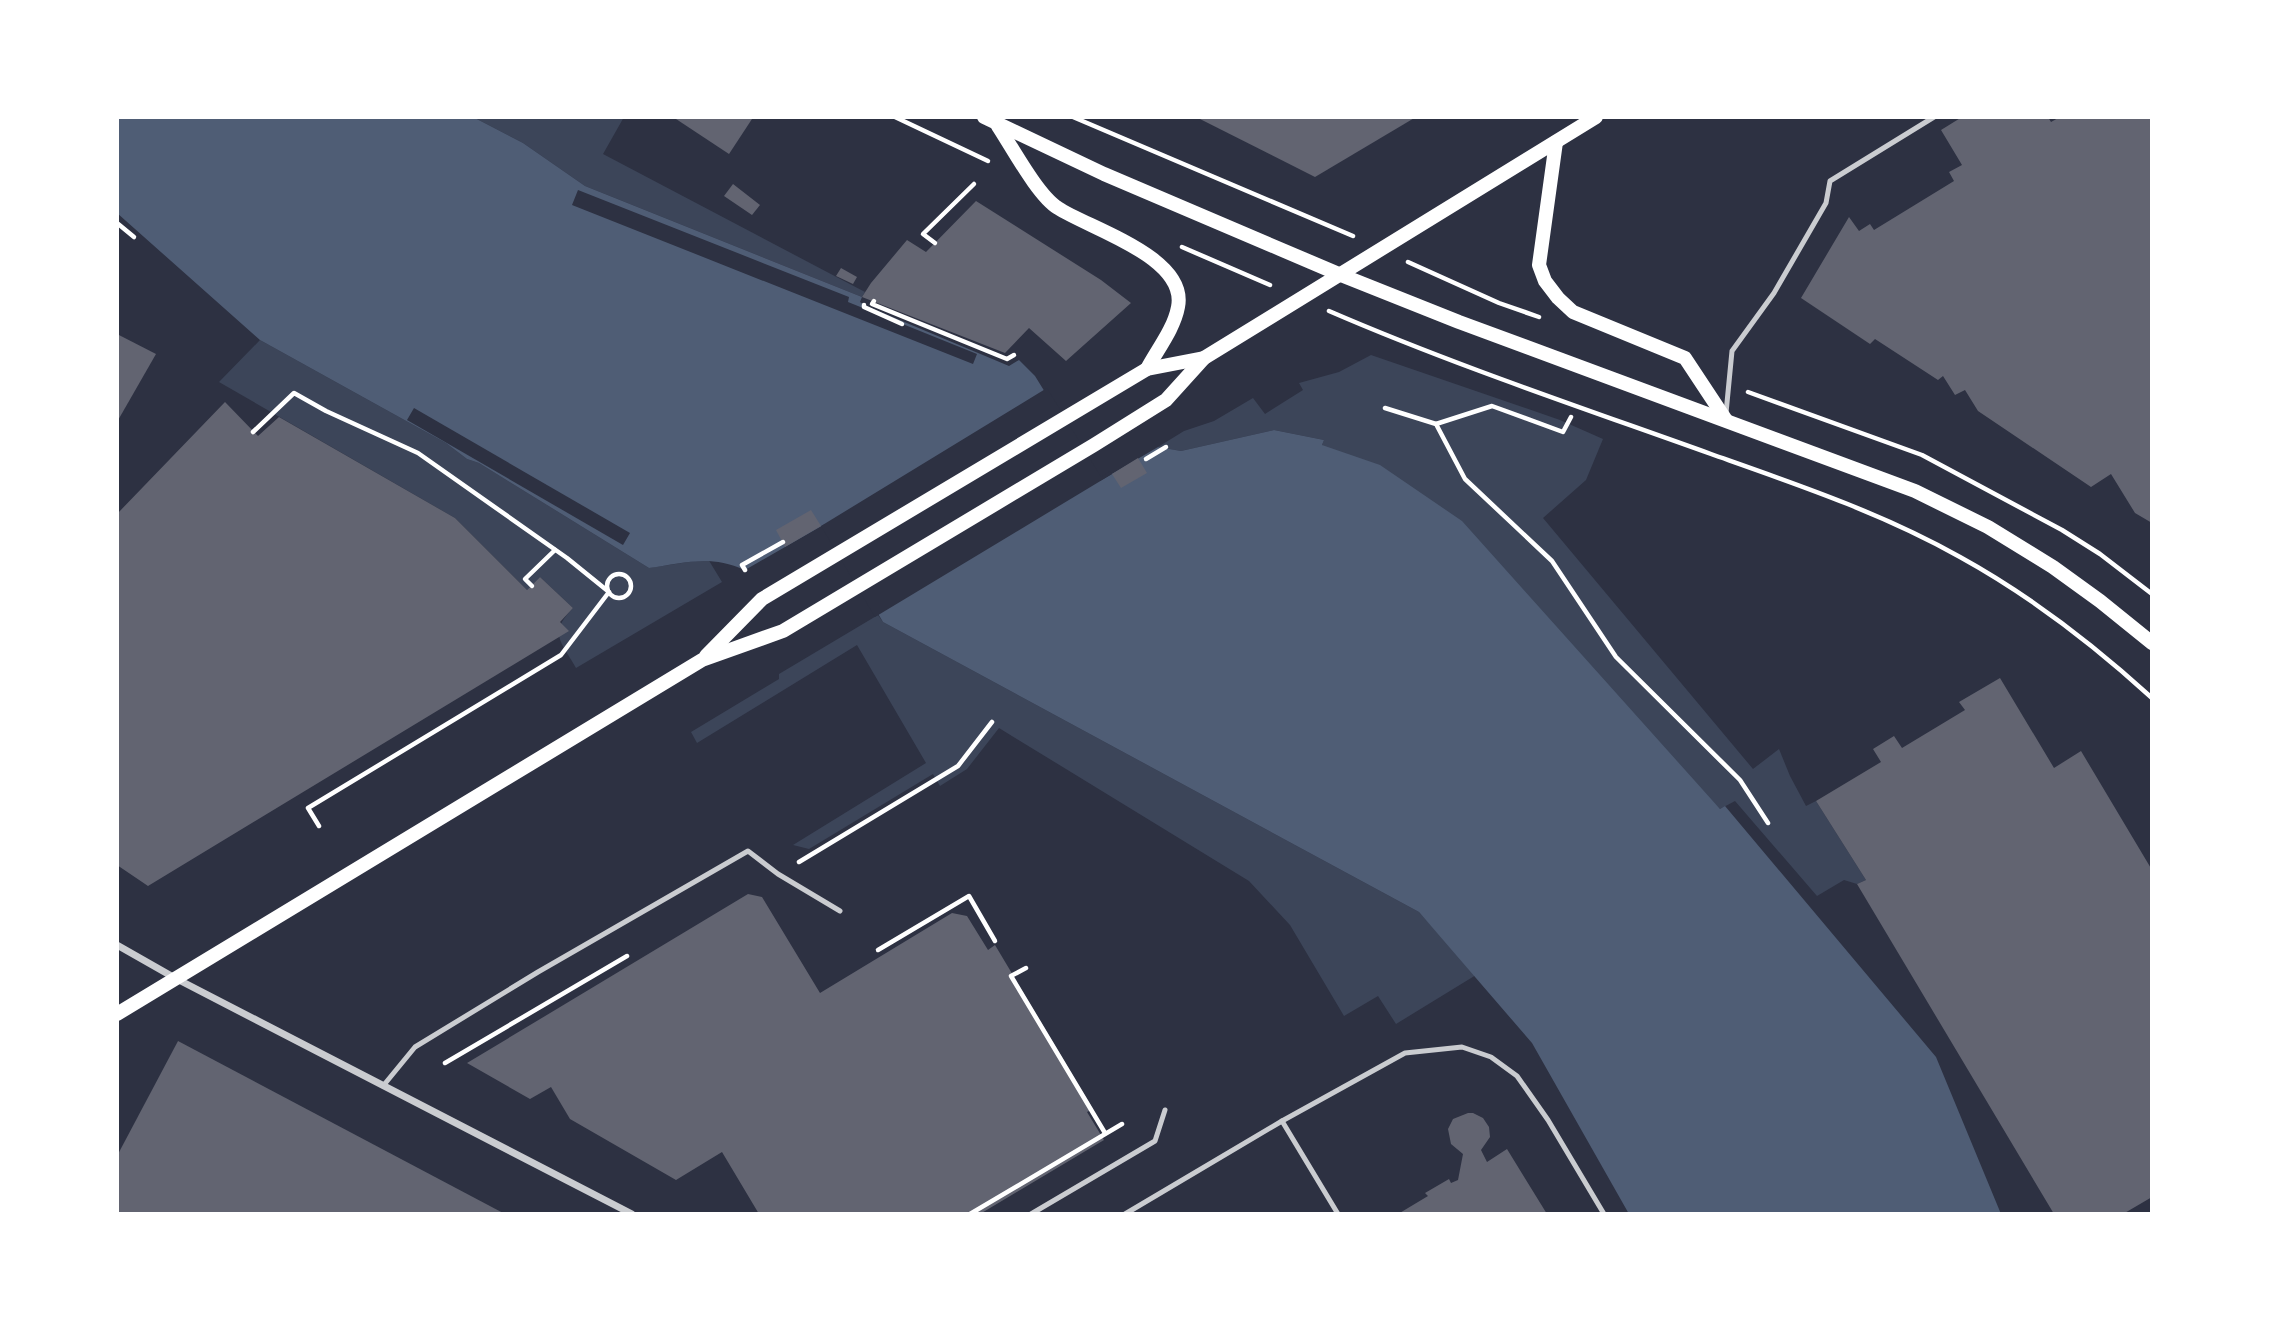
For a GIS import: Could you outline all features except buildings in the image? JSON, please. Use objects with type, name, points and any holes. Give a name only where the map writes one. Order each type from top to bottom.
[{"type":"main road","points":[[984,117],[1104,174],[1341,275],[1459,322],[1915,491],[1988,527],[2053,567],[2152,643]]},
{"type":"main road","points":[[117,1014],[702,660],[783,631],[1094,445],[1166,400],[1204,358],[1596,117]]},
{"type":"main road","points":[[998,125],[1055,207],[1153,258],[1168,272],[1174,282],[1179,303],[1175,319],[1146,369]]},
{"type":"main road","points":[[1556,142],[1539,265],[1545,281],[1573,312],[1685,358],[1726,420]]},
{"type":"main road","points":[[702,660],[762,599],[1146,369],[1204,358]]},
{"type":"street","points":[[117,945],[175,978],[632,1214]]},
{"type":"lane","points":[[1726,420],[1732,351],[1781,282],[1826,203],[1830,181],[1934,117]]},
{"type":"lane","points":[[383,1086],[415,1047],[538,972],[748,851],[778,874],[840,911]]},
{"type":"lane","points":[[1125,1214],[1282,1121],[1405,1053],[1462,1047],[1491,1057],[1517,1076],[1548,1119],[1604,1214]]},
{"type":"lane","points":[[1031,1214],[1154,1141],[1165,1110]]},
{"type":"lane","points":[[1282,1121],[1338,1214]]},
{"type":"path","points":[[895,117],[966,150]]},
{"type":"path","points":[[1073,117],[1295,210]]},
{"type":"path","points":[[935,243],[923,233],[974,184]]},
{"type":"path","points":[[117,223],[134,237]]},
{"type":"path","points":[[1449,280],[1499,303]]},
{"type":"path","points":[[902,324],[863,307],[866,302],[873,303],[1007,359],[1014,355]]},
{"type":"path","points":[[1410,346],[1813,490],[1925,539],[1963,558],[2053,617],[2100,652],[2152,698]]},
{"type":"path","points":[[1727,385],[1922,456],[2062,530],[2100,554],[2152,594]]},
{"type":"path","points":[[253,432],[294,393],[326,411],[418,453],[555,550],[609,592],[618,598],[628,595],[631,588],[629,580],[623,575],[611,577],[607,584],[609,592]]},
{"type":"path","points":[[1385,408],[1436,424],[1492,406],[1563,432],[1571,417]]},
{"type":"path","points":[[1436,424],[1465,479],[1552,561],[1616,657],[1740,780],[1768,823]]},
{"type":"path","points":[[1146,459],[1166,447]]},
{"type":"path","points":[[745,570],[742,565],[783,542]]},
{"type":"path","points":[[531,586],[526,579],[555,550]]},
{"type":"path","points":[[319,826],[308,808],[561,655],[609,592]]},
{"type":"path","points":[[778,874],[958,766],[992,722]]},
{"type":"path","points":[[878,950],[968,896],[995,941]]},
{"type":"path","points":[[445,1063],[627,956]]},
{"type":"path","points":[[1026,968],[1011,976],[1105,1133]]},
{"type":"path","points":[[970,1214],[1122,1124]]},
{"type":"shaded area","points":[[117,117],[473,117],[523,143],[585,186],[862,297],[860,302],[864,305],[1009,366],[1019,360],[1035,376],[1100,481],[1158,447],[1181,451],[1274,430],[1324,440],[1322,445],[1380,465],[1462,521],[1720,809],[1725,806],[1936,1057],[2001,1214],[1629,1214],[1532,1043],[1419,912],[883,622],[825,524],[745,570],[708,561],[649,568],[479,463],[467,459],[446,443],[260,340],[117,213]]},
{"type":"shaded area","points":[[473,117],[624,117],[603,154],[865,292],[862,297],[585,186],[523,143]]},
{"type":"shaded area","points":[[260,340],[446,443],[467,459],[479,463],[649,568],[708,559],[722,582],[576,668],[562,644],[559,631],[565,617],[573,608],[540,577],[527,590],[455,518],[219,382]]},
{"type":"shaded area","points":[[1371,355],[1560,420],[1603,439],[1586,480],[1543,518],[1753,769],[1779,749],[1806,806],[1816,801],[1866,880],[1857,884],[1844,880],[1817,896],[1735,801],[1720,809],[1322,445],[1324,440],[1274,430],[1181,451],[1158,447],[1184,431],[1214,421],[1253,398],[1265,414],[1303,390],[1299,383],[1339,372]]},
{"type":"shaded area","points":[[878,615],[883,622],[1419,912],[1476,975],[1396,1024],[1378,996],[1344,1016],[1290,925],[1249,881],[999,728],[967,769],[940,786],[933,774],[809,849],[793,845],[926,763],[857,645],[697,743],[691,732],[779,679],[779,674]]},
{"type":"pier","points":[[578,190],[849,297],[848,302],[977,354],[973,364],[572,205]]},
{"type":"pier","points":[[1047,388],[1101,477],[1110,471],[1112,474],[875,617],[821,526]]},
{"type":"pier","points":[[414,408],[630,533],[623,545],[407,420]]}]
